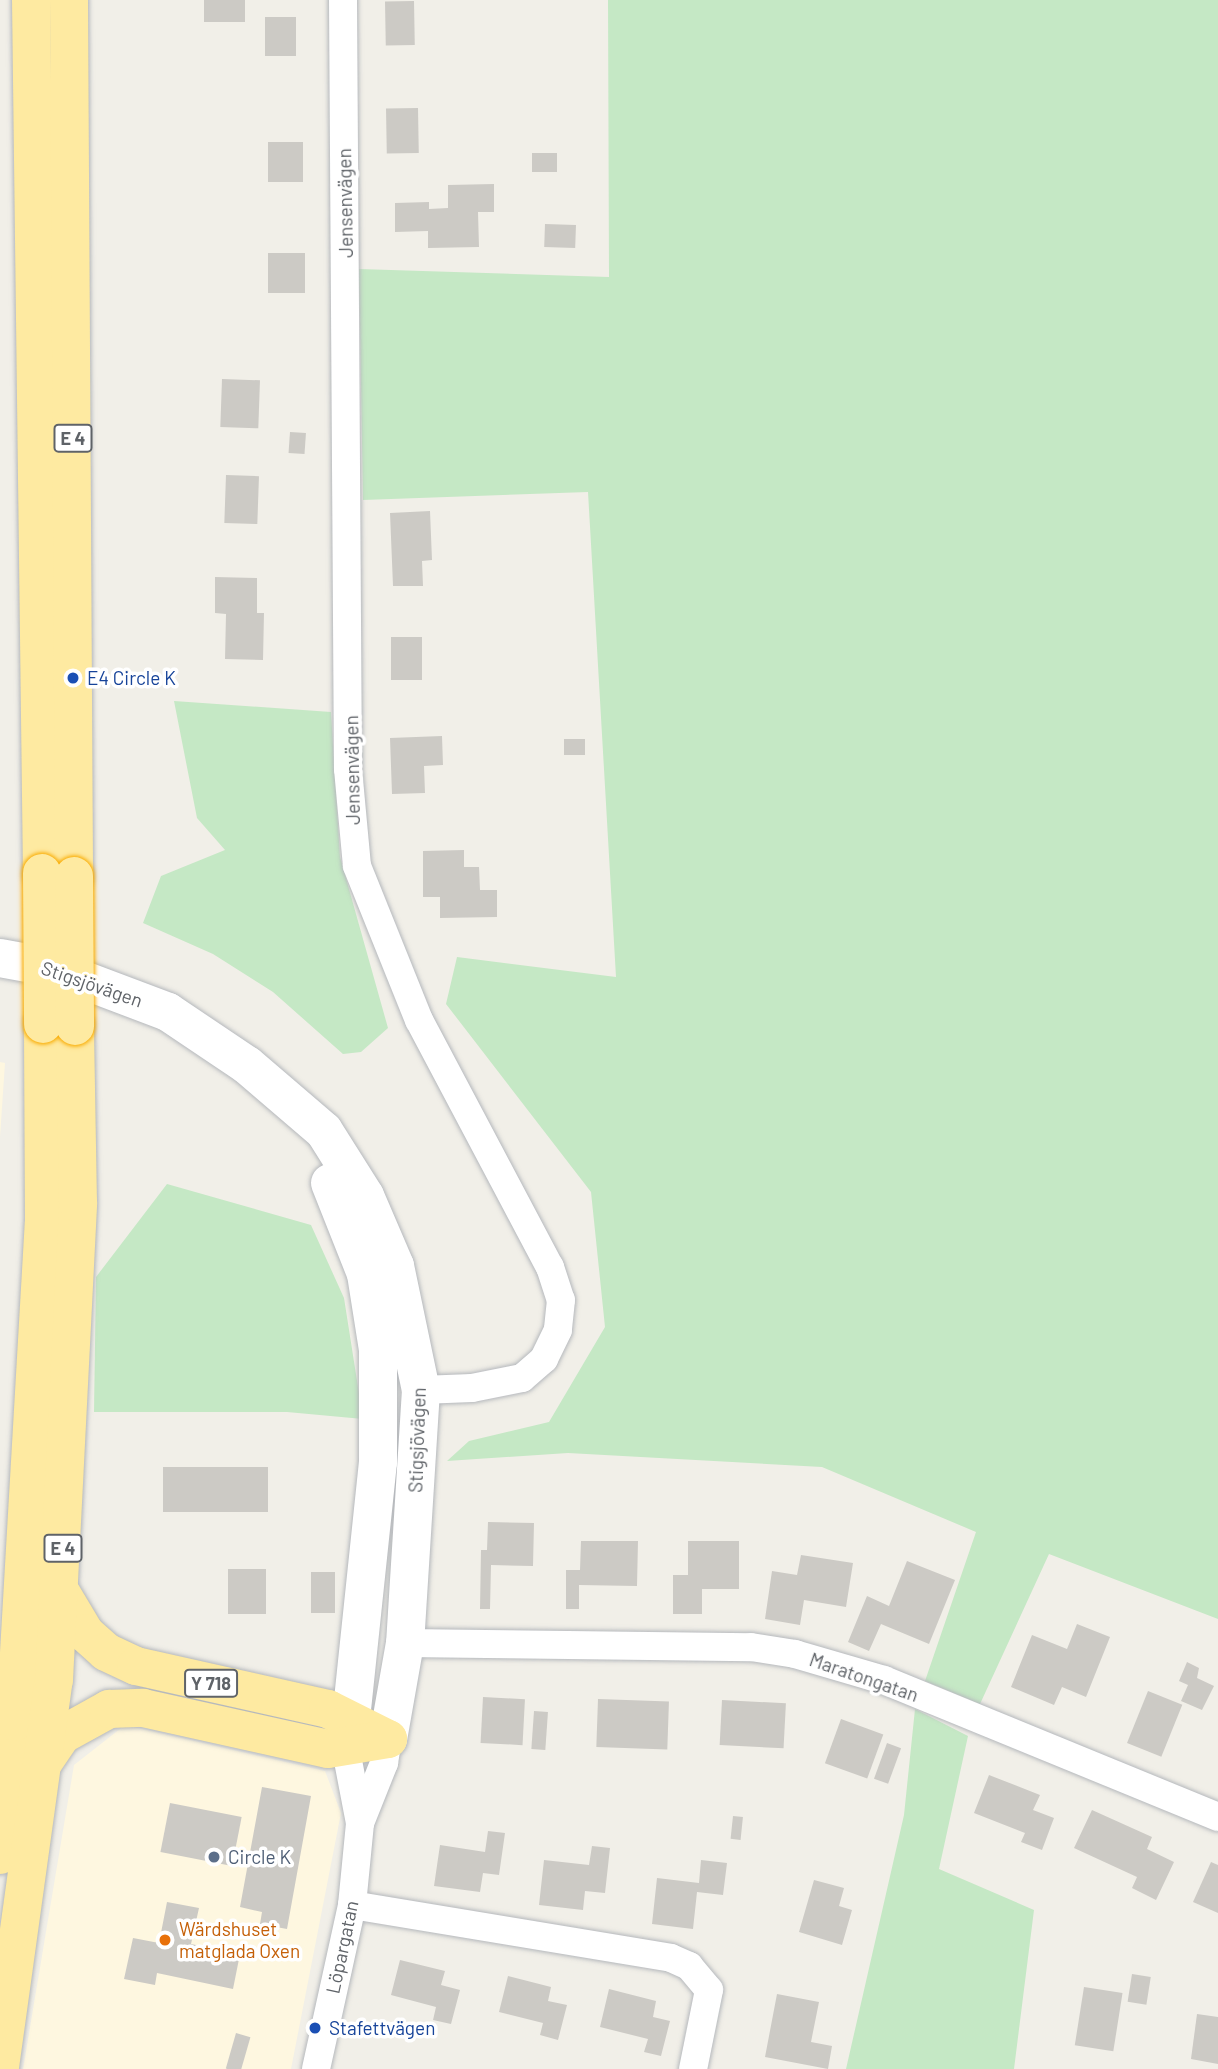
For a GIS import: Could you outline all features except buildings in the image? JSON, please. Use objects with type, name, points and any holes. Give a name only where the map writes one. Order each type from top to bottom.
[{"type":"highway","name":"E 4","points":[[32,0],[58,874]]},
{"type":"highway","name":"E 4","points":[[0,2067],[18,1757],[10,1628],[59,1025],[58,874],[69,0]]},
{"type":"highway","name":"E 4","points":[[0,1855],[18,1757],[60,1591],[78,1203],[59,1025]]},
{"type":"highway","name":"Y 718","points":[[60,1591],[85,1633],[106,1651],[136,1666],[349,1733],[388,1739]]},
{"type":"highway","name":"Y 718","points":[[18,1757],[62,1735],[82,1721],[110,1709],[143,1708],[303,1745],[349,1733]]},
{"type":"main road","name":"Stigsjövägen","points":[[0,958],[61,971],[169,1012],[282,1095],[324,1131],[365,1196],[396,1266],[421,1390],[405,1643],[388,1739]]},
{"type":"main road","name":"Stigsjövägen","points":[[282,1095],[341,1204],[366,1274],[378,1350],[378,1462],[349,1733]]},
{"type":"street","name":"Jensenvägen","points":[[343,0],[348,769],[357,866],[419,1020],[550,1267],[561,1300],[558,1330],[548,1349],[522,1378],[472,1388],[421,1390]]},
{"type":"street","name":"Maratongatan","points":[[405,1643],[751,1647],[795,1654],[884,1681],[1218,1817]]},
{"type":"street","name":"Löpargatan","points":[[316,2069],[352,1905],[359,1823],[349,1733]]},
{"type":"street","name":"Löpargatan","points":[[359,1823],[384,1763],[388,1739]]},
{"type":"street","points":[[352,1905],[671,1958],[689,1966],[709,1990],[694,2069]]},
{"type":"shaded area","points":[[0,1062],[5,1063],[0,1137]]},
{"type":"shaded area","points":[[125,1725],[325,1771],[341,1813],[291,2069],[23,2069],[74,1765]]},
{"type":"green space","points":[[608,0],[1218,0],[1218,1619],[1049,1554],[980,1704],[925,1681],[976,1532],[822,1467],[568,1453],[447,1461],[469,1441],[549,1422],[605,1327],[591,1192],[446,1004],[457,957],[616,977],[588,492],[363,500],[359,269],[609,277]]},
{"type":"green space","points":[[174,701],[331,712],[340,857],[388,1028],[361,1052],[343,1054],[273,992],[213,954],[143,923],[161,876],[225,850],[197,818]]},
{"type":"green space","points":[[167,1184],[311,1225],[344,1298],[363,1419],[287,1412],[94,1412],[96,1277]]},
{"type":"green space","points":[[915,1709],[968,1736],[939,1869],[1034,1910],[1014,2069],[846,2069],[904,1815]]},
{"type":"place","name":"E4 Circle K","points":[[73,678]]},
{"type":"place","name":"Circle K","points":[[214,1857]]},
{"type":"place","name":"Wärdshuset matglada Oxen","points":[[165,1940]]},
{"type":"place","name":"Stafettvägen","points":[[315,2028]]}]
